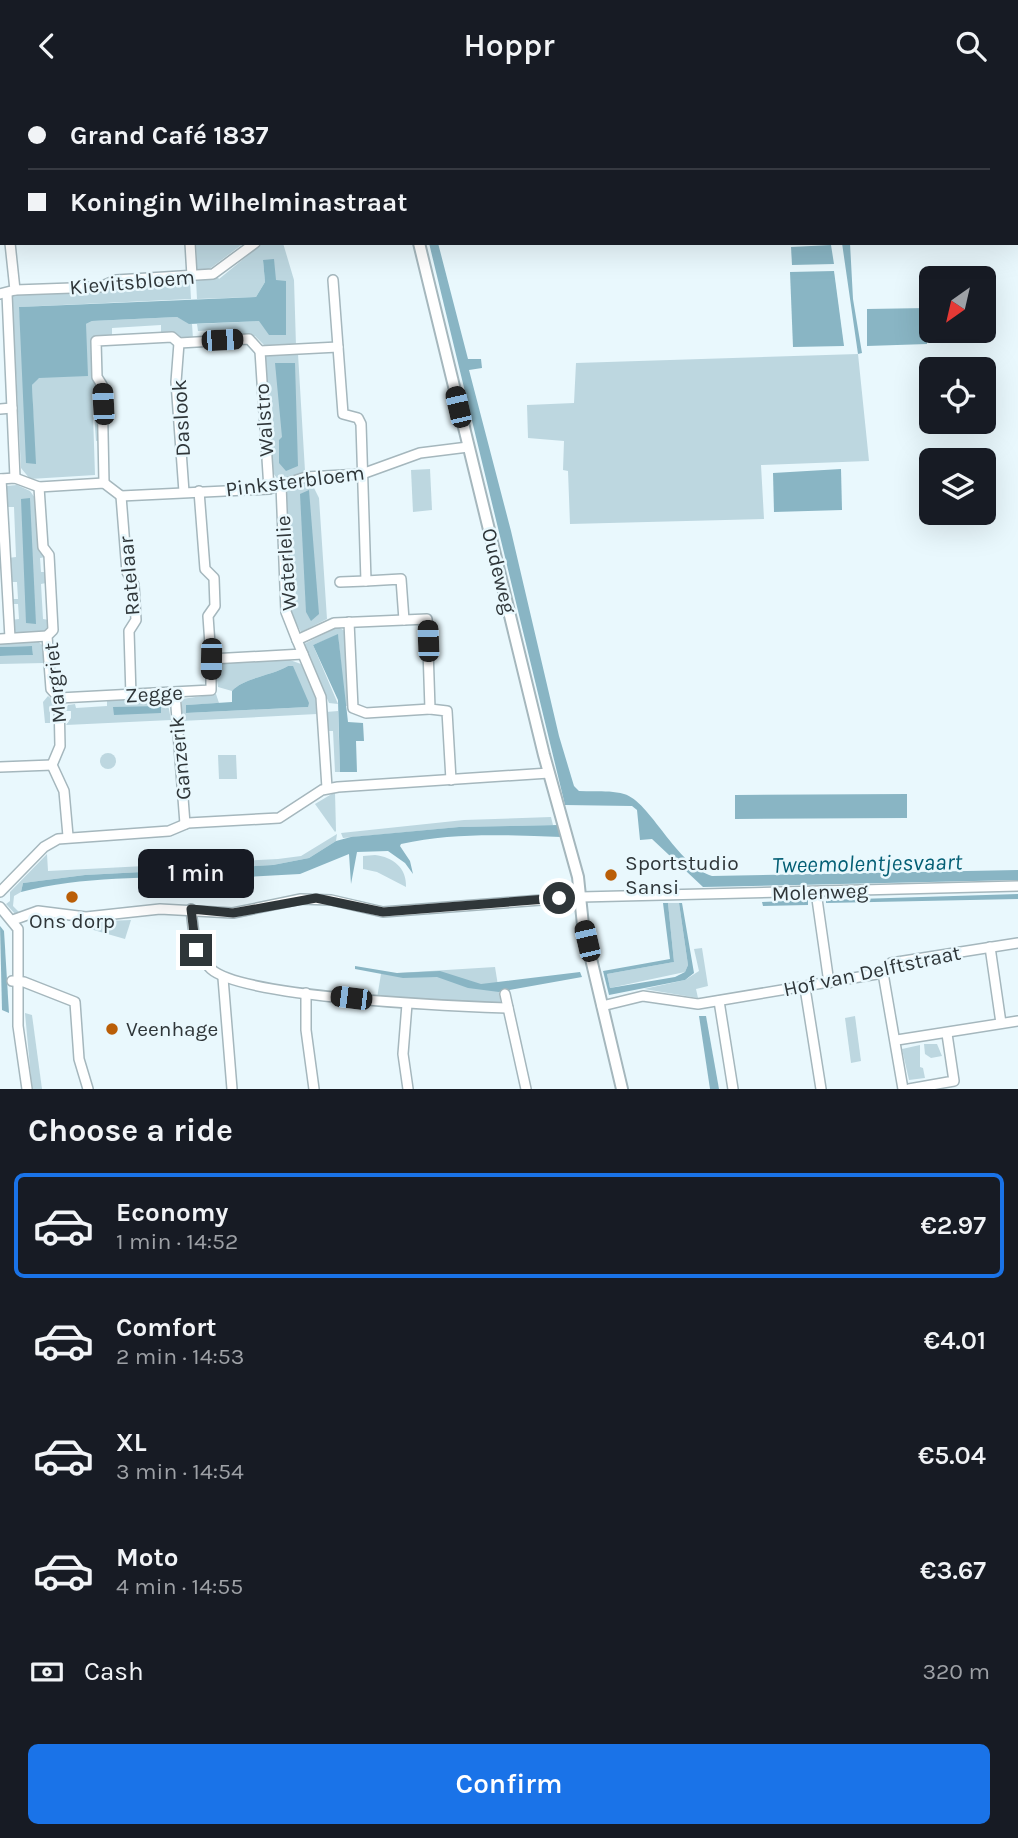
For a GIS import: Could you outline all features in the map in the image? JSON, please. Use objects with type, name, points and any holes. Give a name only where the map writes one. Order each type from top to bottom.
[{"type":"street","points":[[10,245],[4,332],[12,408],[15,478]]},
{"type":"street","points":[[190,245],[192,276]]},
{"type":"street","name":"Kievitsbloem","points":[[7,292],[100,287],[116,280],[213,274],[252,245]]},
{"type":"street","name":"Oudeweg","points":[[419,245],[581,897],[583,925],[622,1089]]},
{"type":"street","points":[[333,280],[343,414],[358,418],[361,424],[366,581]]},
{"type":"street","points":[[104,483],[101,451],[105,443],[102,385],[97,377],[96,341],[172,337],[179,343],[249,339],[260,351],[338,347]]},
{"type":"street","name":"Daslook","points":[[179,343],[176,382],[184,492]]},
{"type":"street","name":"Walstro","points":[[260,351],[268,489]]},
{"type":"street","points":[[0,409],[12,408]]},
{"type":"street","name":"Pinksterbloem","points":[[121,496],[268,489],[310,477],[362,474],[420,453],[468,447]]},
{"type":"street","points":[[47,636],[5,638],[0,479],[15,478],[39,487],[104,483],[121,496]]},
{"type":"street","name":"Waterlelie","points":[[281,485],[286,612],[303,654]]},
{"type":"street","name":"Margriet","points":[[39,487],[43,547],[49,555],[53,630],[47,636],[51,689],[59,698],[61,746],[52,765]]},
{"type":"street","points":[[199,491],[205,569],[214,578],[215,606],[208,616],[211,659],[303,654],[321,697],[327,788]]},
{"type":"street","name":"Ratelaar","points":[[121,496],[127,572],[134,585],[136,621],[129,631],[131,696]]},
{"type":"street","points":[[340,582],[401,579],[404,619]]},
{"type":"street","points":[[297,640],[328,625],[427,619],[430,709]]},
{"type":"street","points":[[349,622],[353,708],[366,713],[430,709],[447,711],[451,780]]},
{"type":"street","name":"Zegge","points":[[59,698],[211,690],[211,659]]},
{"type":"street","name":"Ganzerik","points":[[175,693],[185,824]]},
{"type":"street","points":[[0,767],[52,765],[64,790],[68,836]]},
{"type":"street","points":[[0,892],[44,847],[68,836],[169,831],[185,824],[279,818],[327,788],[549,773]]},
{"type":"street","name":"Molenweg","points":[[13,920],[38,911],[86,917],[191,909],[233,913],[316,898],[383,912],[581,897],[1018,886]]},
{"type":"street","points":[[816,892],[829,983]]},
{"type":"street","points":[[0,907],[13,920],[19,934],[15,981],[27,1089]]},
{"type":"street","points":[[191,909],[196,950],[212,970],[223,978],[306,993],[407,1004],[508,1008]]},
{"type":"street","name":"Hof van Delftstraat","points":[[602,1006],[643,996],[698,1004],[805,988],[883,973],[891,963],[1018,943]]},
{"type":"street","points":[[990,947],[1001,1023]]},
{"type":"street","points":[[883,973],[897,1040],[903,1089]]},
{"type":"street","points":[[223,978],[232,1089]]},
{"type":"street","points":[[15,981],[70,998],[76,1007],[79,1059],[88,1089]]},
{"type":"street","points":[[805,988],[821,1089]]},
{"type":"street","points":[[306,993],[306,1030],[314,1089]]},
{"type":"street","points":[[505,994],[526,1089]]},
{"type":"street","points":[[719,1001],[733,1089]]},
{"type":"street","points":[[407,1004],[403,1054],[408,1089]]},
{"type":"street","points":[[897,1040],[1018,1021]]},
{"type":"street","points":[[909,1089],[955,1085],[947,1034]]},
{"type":"shaded area","points":[[196,245],[241,245],[208,270],[197,270]]},
{"type":"shaded area","points":[[261,245],[284,245],[294,280],[296,346],[266,347],[255,336],[235,336],[234,329],[198,331],[197,324],[259,321],[286,282],[276,281],[263,260],[265,282],[256,297],[197,299],[196,280],[217,276],[219,279]]},
{"type":"shaded area","points":[[429,245],[439,245],[468,359],[481,359],[482,368],[469,370],[511,531],[559,736],[574,786],[579,791],[619,793],[634,799],[687,860],[712,876],[1018,870],[1018,880],[703,887],[652,839],[640,840],[637,810],[632,806],[565,805]]},
{"type":"shaded area","points":[[831,245],[834,264],[792,265],[791,247]]},
{"type":"shaded area","points":[[842,245],[850,245],[853,299],[862,353],[858,354]]},
{"type":"shaded area","points":[[274,259],[276,280],[286,281],[286,335],[269,335],[259,321],[189,324],[177,317],[92,321],[86,324],[88,376],[39,378],[32,385],[36,464],[26,463],[19,307],[256,297],[265,282],[263,260]]},
{"type":"shaded area","points":[[834,271],[844,346],[793,347],[790,272]]},
{"type":"shaded area","points":[[190,281],[191,299],[19,307],[35,464],[32,385],[86,324],[92,321],[177,317],[192,324],[193,339],[181,339],[175,333],[161,332],[161,325],[112,328],[112,335],[92,337],[101,440],[96,441],[92,384],[95,475],[30,479],[21,468],[12,297],[15,294],[106,290],[120,284],[122,290],[144,288],[144,282]]},
{"type":"shaded area","points":[[919,308],[919,343],[927,344],[867,346],[867,309]]},
{"type":"shaded area","points":[[298,354],[305,471],[279,481],[271,470],[267,428],[273,428],[272,404],[266,404],[264,359],[265,356]]},
{"type":"shaded area","points":[[858,354],[869,461],[761,465],[764,519],[570,524],[568,471],[563,470],[564,441],[528,438],[527,405],[574,403],[576,363]]},
{"type":"shaded area","points":[[275,363],[295,363],[298,466],[286,471],[279,463],[279,440],[282,437]]},
{"type":"shaded area","points":[[430,469],[432,510],[413,512],[411,470]]},
{"type":"shaded area","points":[[841,469],[842,510],[774,512],[773,473]]},
{"type":"shaded area","points":[[306,481],[311,482],[319,498],[327,619],[301,632],[291,614],[290,602],[296,601],[295,576],[289,575],[285,492]]},
{"type":"shaded area","points":[[17,485],[30,491],[35,498],[39,548],[46,557],[40,558],[41,572],[45,572],[46,583],[41,584],[43,619],[49,620],[47,629],[43,631],[13,633],[11,620],[19,619],[18,604],[11,604],[11,599],[18,599],[17,582],[9,582],[8,558],[16,557],[14,507],[6,507],[6,486]]},
{"type":"shaded area","points":[[309,490],[319,614],[311,621],[306,612],[300,494]]},
{"type":"shaded area","points":[[30,498],[36,624],[26,623],[21,499]]},
{"type":"shaded area","points":[[338,627],[345,631],[349,706],[345,706],[338,635],[313,645],[338,704],[329,703],[304,644]]},
{"type":"shaded area","points":[[338,634],[348,722],[363,723],[364,741],[356,741],[357,772],[340,772],[338,700],[313,645]]},
{"type":"shaded area","points":[[37,640],[42,645],[44,663],[0,664],[0,656],[33,655],[32,646],[0,647],[0,642]]},
{"type":"shaded area","points":[[32,646],[33,655],[0,656],[0,647]]},
{"type":"shaded area","points":[[287,659],[301,664],[316,698],[317,714],[181,721],[182,699],[216,694],[219,703],[186,705],[186,713],[308,707],[288,666],[243,683],[232,691],[218,687],[215,666],[230,662]]},
{"type":"shaded area","points":[[293,666],[309,703],[308,707],[186,713],[186,705],[232,702],[232,691],[237,687]]},
{"type":"shaded area","points":[[48,696],[55,702],[55,709],[50,710],[50,723],[45,723],[43,702]]},
{"type":"shaded area","points":[[167,699],[171,720],[66,725],[71,718],[71,711],[65,711],[68,705],[75,704],[76,708],[107,706],[107,700]]},
{"type":"shaded area","points":[[161,706],[161,713],[114,715],[113,707]]},
{"type":"shaded area","points":[[338,711],[340,772],[335,772],[333,731],[327,731],[326,712]]},
{"type":"shaded area","points":[[105,753],[111,753],[116,761],[114,767],[105,769],[100,764],[100,758]]},
{"type":"shaded area","points":[[218,755],[236,755],[237,779],[219,779]]},
{"type":"shaded area","points":[[335,792],[336,831],[335,832],[315,804]]},
{"type":"shaded area","points":[[907,794],[907,818],[735,819],[735,795]]},
{"type":"shaded area","points":[[551,817],[553,825],[459,827],[343,838],[341,833],[464,820]]},
{"type":"shaded area","points":[[558,825],[561,837],[461,836],[401,844],[413,874],[405,863],[388,851],[357,852],[351,884],[349,854],[300,874],[212,879],[211,876],[116,879],[68,883],[21,892],[23,883],[85,875],[273,865],[309,858],[336,841],[351,837],[459,827]]},
{"type":"shaded area","points":[[337,834],[336,841],[309,858],[273,865],[85,875],[23,883],[21,892],[14,896],[13,906],[20,913],[16,915],[6,904],[10,901],[10,892],[47,854],[48,871],[278,859],[301,856]]},
{"type":"shaded area","points":[[363,856],[388,858],[398,865],[404,874],[406,887],[377,872],[363,869]]},
{"type":"shaded area","points":[[1018,894],[1018,899],[826,903],[826,900]]},
{"type":"shaded area","points":[[808,900],[808,905],[763,906],[762,902]]},
{"type":"shaded area","points":[[663,903],[668,903],[674,962],[607,974],[610,988],[675,977],[685,972],[688,965],[679,903],[682,903],[694,973],[685,980],[609,995],[603,971],[670,959]]},
{"type":"shaded area","points":[[668,903],[679,903],[688,965],[685,972],[610,988],[607,974],[674,962]]},
{"type":"shaded area","points":[[131,920],[125,939],[83,927],[82,922]]},
{"type":"shaded area","points":[[0,926],[4,931],[9,1013],[2,1010]]},
{"type":"shaded area","points":[[702,948],[708,986],[696,989],[698,998],[644,989],[685,980],[699,971],[694,949]]},
{"type":"shaded area","points":[[355,966],[397,973],[440,971],[481,984],[580,972],[582,977],[499,992],[468,988],[437,977],[403,978],[355,969]]},
{"type":"shaded area","points":[[495,967],[501,1004],[377,998],[381,974]]},
{"type":"shaded area","points":[[25,1013],[32,1015],[42,1089],[32,1089]]},
{"type":"shaded area","points":[[699,1016],[706,1016],[719,1089],[710,1089]]},
{"type":"shaded area","points":[[855,1016],[861,1061],[851,1063],[845,1018]]},
{"type":"shaded area","points":[[924,1044],[937,1044],[942,1056],[931,1058],[925,1054]]},
{"type":"shaded area","points":[[920,1045],[920,1067],[923,1068],[925,1078],[909,1080],[902,1049]]},
{"type":"place","name":"Sportstudio Sansi","points":[[611,875]]},
{"type":"place","name":"Ons dorp","points":[[72,897]]},
{"type":"place","name":"Veenhage","points":[[112,1029]]},
{"type":"route","points":[[196,950],[191,909],[233,913],[316,898],[383,912],[559,898]]},
{"type":"water label","name":"Tweemolentjesvaart","points":[[867,863]]}]
